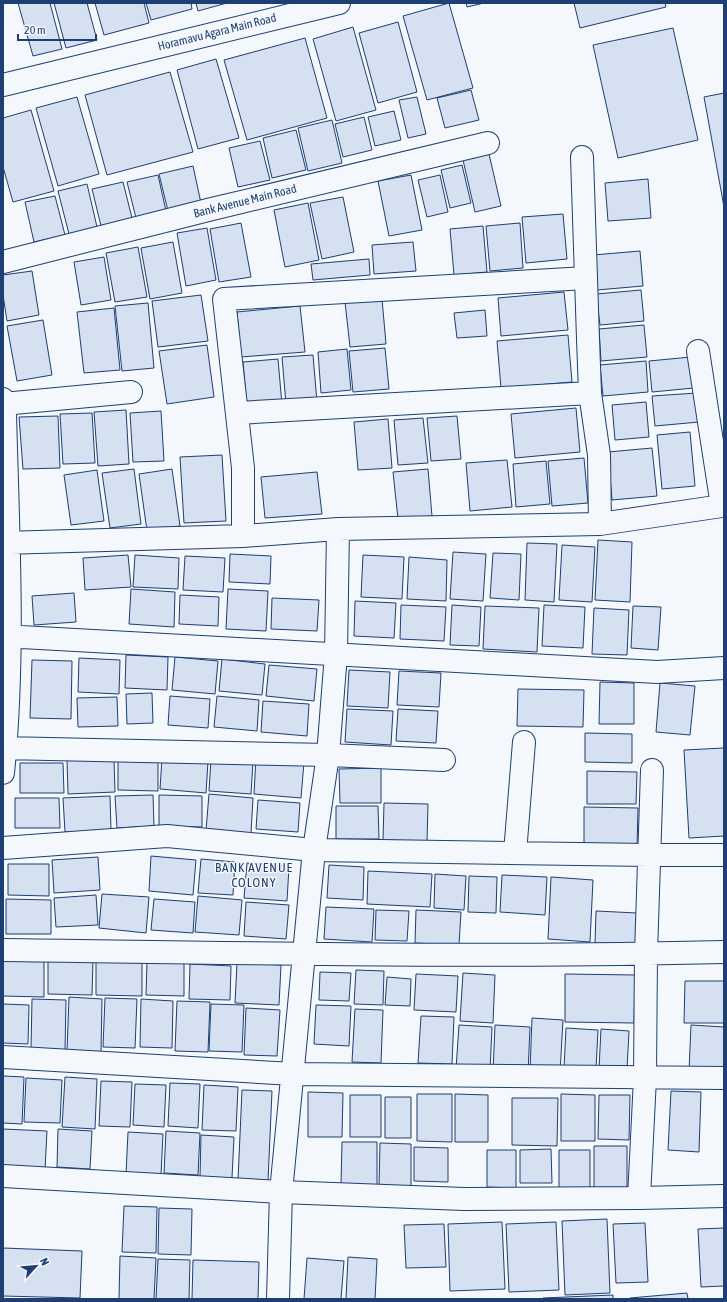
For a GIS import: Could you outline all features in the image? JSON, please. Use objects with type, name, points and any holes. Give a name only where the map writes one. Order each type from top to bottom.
[{"type":"street","name":"Horamavu Agara Main Road","points":[[3,85],[338,3]]},
{"type":"street","name":"Bank Avenue Main Road","points":[[3,262],[220,207],[488,143]]},
{"type":"street","points":[[582,157],[590,393],[599,455],[600,524]]},
{"type":"street","points":[[243,536],[243,468],[224,300],[586,278]]},
{"type":"street","points":[[5,543],[243,536],[338,529],[600,524],[722,506],[698,351]]},
{"type":"street","points":[[3,773],[7,636],[5,413],[3,402],[131,392]]},
{"type":"street","points":[[237,412],[590,393]]},
{"type":"street","points":[[278,1299],[281,1192],[314,850],[328,755],[336,654],[338,529]]},
{"type":"street","points":[[7,636],[657,672],[724,668]]},
{"type":"street","points":[[515,854],[524,742]]},
{"type":"street","points":[[4,748],[328,755],[444,760]]},
{"type":"street","points":[[639,1198],[645,1078],[646,954],[652,770]]},
{"type":"street","points":[[3,848],[167,836],[314,850],[515,854],[724,855]]},
{"type":"street","points":[[3,950],[305,954],[646,954],[724,952]]},
{"type":"street","points":[[3,1057],[293,1074],[724,1078]]},
{"type":"street","points":[[3,1176],[281,1192],[464,1198],[639,1198],[724,1196]]},
{"type":"building","points":[[18,3],[50,3],[62,49],[33,56]]},
{"type":"building","points":[[54,3],[87,3],[97,40],[66,48]]},
{"type":"building","points":[[95,3],[144,3],[149,23],[104,35]]},
{"type":"building","points":[[146,3],[191,3],[192,9],[151,20]]},
{"type":"building","points":[[196,3],[227,3],[198,11]]},
{"type":"building","points":[[449,3],[473,88],[427,100],[403,16]]},
{"type":"building","points":[[466,3],[484,3],[467,7]]},
{"type":"building","points":[[574,3],[665,3],[666,7],[580,28]]},
{"type":"building","points":[[398,22],[417,92],[378,103],[359,33]]},
{"type":"building","points":[[353,27],[376,110],[336,121],[313,39]]},
{"type":"building","points":[[673,28],[698,140],[618,158],[593,45]]},
{"type":"building","points":[[305,38],[327,118],[247,140],[224,60]]},
{"type":"building","points":[[216,59],[239,138],[198,149],[177,70]]},
{"type":"building","points":[[170,72],[193,152],[107,175],[85,95]]},
{"type":"building","points":[[471,90],[479,120],[445,128],[437,98]]},
{"type":"building","points":[[724,93],[724,207],[704,97]]},
{"type":"building","points":[[77,97],[99,174],[58,186],[36,108]]},
{"type":"building","points":[[417,97],[426,134],[408,138],[399,100]]},
{"type":"building","points":[[31,110],[54,191],[13,202],[3,167],[3,118]]},
{"type":"building","points":[[394,111],[401,140],[375,146],[368,117]]},
{"type":"building","points":[[364,117],[372,150],[343,157],[335,124]]},
{"type":"building","points":[[332,120],[342,163],[308,171],[298,128]]},
{"type":"building","points":[[296,130],[306,170],[272,178],[263,138]]},
{"type":"building","points":[[260,141],[270,180],[238,187],[229,148]]},
{"type":"building","points":[[489,154],[501,206],[475,212],[463,160]]},
{"type":"building","points":[[462,165],[471,203],[450,208],[441,170]]},
{"type":"building","points":[[193,166],[201,203],[168,211],[159,174]]},
{"type":"building","points":[[158,175],[166,211],[136,218],[127,182]]},
{"type":"building","points":[[411,175],[422,230],[389,236],[378,181]]},
{"type":"building","points":[[440,175],[448,212],[427,217],[418,180]]},
{"type":"building","points":[[648,179],[651,218],[608,221],[605,183]]},
{"type":"building","points":[[123,182],[133,222],[102,230],[92,189]]},
{"type":"building","points":[[87,184],[97,227],[69,234],[58,191]]},
{"type":"building","points":[[55,196],[65,235],[34,242],[25,202]]},
{"type":"building","points":[[343,197],[354,252],[322,259],[310,203]]},
{"type":"building","points":[[308,203],[319,260],[285,267],[274,210]]},
{"type":"building","points":[[563,214],[567,259],[526,263],[522,217]]},
{"type":"building","points":[[241,223],[251,277],[219,282],[210,229]]},
{"type":"building","points":[[520,223],[523,268],[490,271],[486,226]]},
{"type":"building","points":[[483,226],[487,272],[454,275],[450,229]]},
{"type":"building","points":[[207,228],[216,280],[186,286],[177,233]]},
{"type":"building","points":[[173,242],[182,293],[150,299],[141,248]]},
{"type":"building","points":[[413,242],[416,271],[374,274],[372,245]]},
{"type":"building","points":[[138,247],[147,297],[115,302],[106,253]]},
{"type":"building","points":[[640,251],[643,286],[597,290],[593,255]]},
{"type":"building","points":[[104,257],[111,300],[81,305],[74,262]]},
{"type":"building","points":[[369,259],[370,275],[313,280],[311,264]]},
{"type":"building","points":[[32,271],[39,315],[7,321],[3,295],[3,275]]},
{"type":"building","points":[[641,290],[644,321],[600,325],[596,294]]},
{"type":"building","points":[[564,292],[568,330],[501,336],[498,298]]},
{"type":"building","points":[[201,295],[208,341],[158,347],[152,301]]},
{"type":"building","points":[[382,299],[386,344],[350,347],[345,302]]},
{"type":"building","points":[[148,303],[154,368],[122,371],[115,306]]},
{"type":"building","points":[[300,306],[305,352],[241,357],[237,312]]},
{"type":"building","points":[[114,308],[120,370],[84,373],[77,312]]},
{"type":"building","points":[[485,310],[487,336],[457,338],[454,313]]},
{"type":"building","points":[[43,320],[52,375],[17,381],[7,326]]},
{"type":"building","points":[[644,325],[647,357],[601,361],[599,329]]},
{"type":"building","points":[[568,335],[572,382],[501,388],[497,341]]},
{"type":"building","points":[[207,345],[214,397],[167,404],[159,351]]},
{"type":"building","points":[[385,348],[389,389],[353,392],[349,351]]},
{"type":"building","points":[[347,349],[351,390],[321,393],[318,352]]},
{"type":"building","points":[[313,355],[317,402],[286,404],[282,357]]},
{"type":"building","points":[[691,357],[694,388],[652,392],[649,361]]},
{"type":"building","points":[[278,359],[282,405],[247,408],[243,362]]},
{"type":"building","points":[[646,361],[648,392],[603,396],[600,365]]},
{"type":"building","points":[[697,393],[699,422],[655,426],[652,396]]},
{"type":"building","points":[[646,402],[649,437],[615,440],[612,405]]},
{"type":"building","points":[[576,408],[580,452],[515,458],[511,414]]},
{"type":"building","points":[[126,410],[129,464],[98,466],[94,412]]},
{"type":"building","points":[[161,411],[164,461],[133,462],[130,413]]},
{"type":"building","points":[[92,413],[95,463],[63,464],[60,414]]},
{"type":"building","points":[[58,416],[60,468],[23,469],[19,417]]},
{"type":"building","points":[[457,416],[461,459],[431,461],[427,418]]},
{"type":"building","points":[[423,418],[428,463],[398,465],[394,420]]},
{"type":"building","points":[[388,419],[392,468],[358,470],[354,422]]},
{"type":"building","points":[[690,432],[695,486],[662,489],[657,435]]},
{"type":"building","points":[[652,448],[657,496],[612,500],[608,452]]},
{"type":"building","points":[[222,455],[226,521],[184,523],[180,457]]},
{"type":"building","points":[[584,458],[588,503],[552,506],[548,461]]},
{"type":"building","points":[[507,460],[512,507],[470,511],[466,463]]},
{"type":"building","points":[[546,461],[550,504],[516,507],[513,464]]},
{"type":"building","points":[[134,469],[141,524],[110,528],[102,473]]},
{"type":"building","points":[[172,469],[180,526],[147,531],[139,474]]},
{"type":"building","points":[[428,469],[432,516],[398,519],[393,472]]},
{"type":"building","points":[[97,470],[104,521],[71,525],[64,475]]},
{"type":"building","points":[[317,472],[322,514],[265,518],[261,477]]},
{"type":"building","points":[[598,540],[632,542],[630,602],[595,600]]},
{"type":"building","points":[[527,543],[557,544],[554,602],[525,600]]},
{"type":"building","points":[[562,545],[595,547],[592,602],[559,600]]},
{"type":"building","points":[[453,552],[486,554],[483,601],[450,599]]},
{"type":"building","points":[[493,553],[521,554],[519,600],[490,598]]},
{"type":"building","points":[[230,554],[271,556],[270,584],[229,582]]},
{"type":"building","points":[[128,555],[131,587],[85,590],[83,558]]},
{"type":"building","points":[[135,555],[179,558],[178,589],[133,587]]},
{"type":"building","points":[[363,555],[404,557],[402,599],[361,597]]},
{"type":"building","points":[[185,556],[225,558],[223,592],[183,590]]},
{"type":"building","points":[[409,557],[447,560],[446,601],[407,599]]},
{"type":"building","points":[[131,589],[175,592],[174,627],[129,624]]},
{"type":"building","points":[[228,589],[268,591],[266,631],[226,629]]},
{"type":"building","points":[[74,593],[76,622],[34,625],[32,596]]},
{"type":"building","points":[[180,595],[219,597],[218,626],[179,624]]},
{"type":"building","points":[[272,598],[319,600],[317,631],[271,629]]},
{"type":"building","points":[[355,601],[396,603],[394,638],[354,636]]},
{"type":"building","points":[[401,605],[446,607],[444,641],[400,639]]},
{"type":"building","points":[[452,605],[481,607],[479,646],[450,645]]},
{"type":"building","points":[[544,605],[585,607],[583,648],[542,646]]},
{"type":"building","points":[[485,606],[539,608],[537,652],[483,649]]},
{"type":"building","points":[[633,606],[661,607],[658,650],[631,648]]},
{"type":"building","points":[[594,608],[629,610],[627,655],[592,654]]},
{"type":"building","points":[[126,655],[168,657],[167,690],[125,688]]},
{"type":"building","points":[[175,657],[218,661],[215,694],[172,690]]},
{"type":"building","points":[[79,658],[120,660],[119,694],[78,692]]},
{"type":"building","points":[[222,659],[265,664],[262,695],[219,691]]},
{"type":"building","points":[[32,660],[72,661],[71,719],[30,718]]},
{"type":"building","points":[[269,665],[317,669],[314,701],[266,696]]},
{"type":"building","points":[[349,670],[390,672],[388,708],[347,706]]},
{"type":"building","points":[[399,671],[441,673],[439,707],[397,705]]},
{"type":"building","points":[[600,682],[634,683],[634,724],[599,724]]},
{"type":"building","points":[[660,683],[695,686],[690,735],[656,732]]},
{"type":"building","points":[[518,689],[584,690],[583,727],[517,726]]},
{"type":"building","points":[[152,693],[153,723],[127,724],[126,694]]},
{"type":"building","points":[[170,696],[210,699],[208,728],[168,725]]},
{"type":"building","points":[[217,696],[259,700],[257,731],[214,727]]},
{"type":"building","points":[[117,697],[118,726],[78,727],[77,698]]},
{"type":"building","points":[[263,701],[309,704],[307,736],[261,732]]},
{"type":"building","points":[[347,709],[393,711],[391,745],[345,742]]},
{"type":"building","points":[[398,709],[438,711],[436,743],[396,741]]},
{"type":"building","points":[[585,733],[632,734],[632,763],[585,762]]},
{"type":"building","points":[[724,748],[724,836],[689,838],[684,750]]},
{"type":"building","points":[[118,757],[158,758],[158,791],[118,790]]},
{"type":"building","points":[[162,758],[208,761],[206,793],[160,789]]},
{"type":"building","points":[[256,758],[304,762],[301,798],[254,794]]},
{"type":"building","points":[[114,759],[115,792],[68,794],[67,760]]},
{"type":"building","points":[[211,759],[253,762],[251,794],[209,791]]},
{"type":"building","points":[[20,763],[63,763],[64,793],[20,793]]},
{"type":"building","points":[[381,768],[381,803],[340,803],[339,769]]},
{"type":"building","points":[[587,771],[637,772],[636,804],[587,804]]},
{"type":"building","points":[[209,794],[253,798],[251,833],[206,830]]},
{"type":"building","points":[[153,795],[154,826],[117,828],[115,796]]},
{"type":"building","points":[[159,795],[202,796],[202,827],[159,826]]},
{"type":"building","points":[[110,796],[111,831],[65,832],[63,798]]},
{"type":"building","points":[[15,798],[59,798],[60,828],[15,828]]},
{"type":"building","points":[[258,800],[300,803],[298,832],[256,829]]},
{"type":"building","points":[[384,803],[428,804],[427,841],[383,840]]},
{"type":"building","points":[[336,806],[378,806],[379,839],[336,839]]},
{"type":"building","points":[[584,807],[638,808],[637,847],[584,846]]},
{"type":"building","points":[[151,856],[196,860],[193,895],[149,891]]},
{"type":"building","points":[[98,857],[100,890],[54,893],[52,860]]},
{"type":"building","points":[[201,859],[235,862],[233,895],[198,893]]},
{"type":"building","points":[[247,863],[289,867],[287,901],[244,898]]},
{"type":"building","points":[[8,864],[49,864],[49,896],[8,895]]},
{"type":"building","points":[[329,865],[364,867],[363,900],[327,898]]},
{"type":"building","points":[[368,871],[432,874],[430,907],[367,904]]},
{"type":"building","points":[[435,874],[466,876],[464,910],[434,908]]},
{"type":"building","points":[[502,875],[547,877],[545,915],[500,912]]},
{"type":"building","points":[[469,876],[497,877],[496,913],[468,912]]},
{"type":"building","points":[[551,877],[593,880],[590,942],[548,939]]},
{"type":"building","points":[[102,894],[149,897],[146,933],[99,928]]},
{"type":"building","points":[[96,895],[98,925],[56,927],[54,898]]},
{"type":"building","points":[[198,896],[242,900],[239,935],[195,932]]},
{"type":"building","points":[[6,899],[51,900],[51,934],[6,934]]},
{"type":"building","points":[[154,899],[195,902],[193,933],[151,930]]},
{"type":"building","points":[[246,902],[289,905],[286,939],[244,936]]},
{"type":"building","points":[[326,907],[374,909],[372,942],[324,939]]},
{"type":"building","points":[[376,910],[409,911],[407,941],[375,940]]},
{"type":"building","points":[[416,910],[461,912],[459,945],[415,943]]},
{"type":"building","points":[[596,911],[637,913],[636,945],[595,943]]},
{"type":"building","points":[[96,958],[142,959],[142,996],[96,995]]},
{"type":"building","points":[[3,960],[44,960],[44,997],[3,996]]},
{"type":"building","points":[[48,960],[93,960],[92,995],[48,994]]},
{"type":"building","points":[[147,961],[184,961],[184,996],[146,995]]},
{"type":"building","points":[[237,963],[281,965],[279,1005],[235,1003]]},
{"type":"building","points":[[190,964],[231,966],[230,1000],[189,999]]},
{"type":"building","points":[[356,970],[384,971],[383,1005],[354,1004]]},
{"type":"building","points":[[320,972],[351,973],[349,1001],[319,1000]]},
{"type":"building","points":[[463,973],[495,975],[493,1023],[460,1021]]},
{"type":"building","points":[[416,974],[458,976],[456,1012],[414,1010]]},
{"type":"building","points":[[565,974],[635,975],[634,1023],[565,1022]]},
{"type":"building","points":[[387,977],[411,979],[410,1006],[385,1005]]},
{"type":"building","points":[[685,981],[724,981],[724,1023],[684,1023]]},
{"type":"building","points":[[69,997],[102,999],[101,1052],[67,1051]]},
{"type":"building","points":[[105,998],[137,999],[135,1048],[103,1047]]},
{"type":"building","points":[[32,999],[66,1000],[65,1051],[31,1050]]},
{"type":"building","points":[[141,999],[173,1001],[172,1048],[140,1047]]},
{"type":"building","points":[[177,1001],[210,1002],[208,1052],[175,1051]]},
{"type":"building","points":[[3,1004],[29,1005],[28,1044],[3,1043]]},
{"type":"building","points":[[211,1004],[244,1005],[242,1052],[209,1051]]},
{"type":"building","points":[[316,1005],[351,1006],[349,1046],[314,1044]]},
{"type":"building","points":[[246,1008],[280,1010],[277,1056],[244,1055]]},
{"type":"building","points":[[355,1009],[383,1010],[381,1063],[352,1062]]},
{"type":"building","points":[[421,1016],[454,1017],[452,1064],[418,1063]]},
{"type":"building","points":[[532,1018],[563,1020],[560,1073],[530,1071]]},
{"type":"building","points":[[459,1025],[492,1027],[490,1071],[456,1069]]},
{"type":"building","points":[[495,1025],[530,1027],[528,1073],[493,1072]]},
{"type":"building","points":[[691,1025],[724,1027],[724,1073],[689,1071]]},
{"type":"building","points":[[566,1028],[598,1030],[596,1069],[564,1068]]},
{"type":"building","points":[[601,1029],[629,1031],[627,1070],[599,1069]]},
{"type":"building","points":[[3,1076],[24,1077],[22,1124],[3,1123]]},
{"type":"building","points":[[65,1077],[97,1079],[95,1129],[62,1127]]},
{"type":"building","points":[[26,1078],[62,1080],[60,1123],[24,1122]]},
{"type":"building","points":[[101,1081],[132,1082],[130,1127],[99,1126]]},
{"type":"building","points":[[170,1083],[200,1084],[198,1128],[168,1126]]},
{"type":"building","points":[[135,1084],[166,1085],[164,1127],[133,1125]]},
{"type":"building","points":[[204,1085],[238,1087],[236,1131],[202,1130]]},
{"type":"building","points":[[242,1090],[272,1091],[268,1181],[238,1180]]},
{"type":"building","points":[[671,1091],[701,1092],[699,1152],[668,1150]]},
{"type":"building","points":[[308,1092],[343,1093],[342,1137],[308,1137]]},
{"type":"building","points":[[417,1094],[452,1094],[452,1142],[417,1141]]},
{"type":"building","points":[[455,1094],[488,1095],[488,1142],[455,1142]]},
{"type":"building","points":[[561,1094],[595,1095],[595,1141],[561,1141]]},
{"type":"building","points":[[350,1095],[381,1095],[381,1137],[350,1137]]},
{"type":"building","points":[[599,1095],[630,1095],[629,1140],[598,1139]]},
{"type":"building","points":[[385,1097],[411,1097],[411,1138],[385,1138]]},
{"type":"building","points":[[512,1098],[558,1098],[557,1146],[512,1145]]},
{"type":"building","points":[[3,1129],[47,1131],[45,1170],[3,1167]]},
{"type":"building","points":[[58,1129],[92,1131],[90,1169],[57,1167]]},
{"type":"building","points":[[166,1131],[200,1133],[198,1175],[164,1173]]},
{"type":"building","points":[[128,1132],[163,1134],[161,1175],[126,1174]]},
{"type":"building","points":[[201,1135],[234,1137],[232,1178],[200,1177]]},
{"type":"building","points":[[342,1142],[377,1142],[377,1185],[341,1184]]},
{"type":"building","points":[[380,1143],[411,1144],[411,1188],[379,1188]]},
{"type":"building","points":[[594,1146],[627,1146],[627,1191],[594,1190]]},
{"type":"building","points":[[414,1147],[448,1148],[448,1182],[414,1181]]},
{"type":"building","points":[[551,1149],[552,1183],[520,1183],[520,1150]]},
{"type":"building","points":[[487,1150],[516,1150],[516,1188],[487,1187]]},
{"type":"building","points":[[559,1150],[590,1150],[590,1188],[559,1188]]},
{"type":"building","points":[[124,1206],[157,1207],[156,1253],[122,1252]]},
{"type":"building","points":[[159,1208],[192,1209],[191,1255],[158,1254]]},
{"type":"building","points":[[607,1219],[610,1293],[565,1295],[562,1221]]},
{"type":"building","points":[[502,1222],[505,1289],[450,1291],[448,1224]]},
{"type":"building","points":[[556,1222],[559,1290],[509,1292],[506,1224]]},
{"type":"building","points":[[645,1223],[648,1282],[616,1283],[613,1224]]},
{"type":"building","points":[[444,1224],[446,1267],[406,1268],[404,1225]]},
{"type":"building","points":[[724,1228],[724,1286],[701,1287],[698,1229]]},
{"type":"building","points":[[3,1248],[82,1251],[80,1298],[3,1296]]},
{"type":"building","points":[[120,1256],[156,1258],[154,1299],[119,1299]]},
{"type":"building","points":[[348,1257],[377,1259],[375,1299],[346,1299]]},
{"type":"building","points":[[307,1258],[344,1261],[341,1299],[304,1299]]},
{"type":"building","points":[[158,1259],[190,1260],[189,1299],[156,1299]]},
{"type":"building","points":[[193,1260],[259,1262],[258,1299],[192,1299]]},
{"type":"building","points":[[687,1293],[688,1299],[630,1299],[630,1298]]},
{"type":"building","points":[[613,1295],[613,1299],[543,1299],[543,1298]]},
{"type":"district","name":"BANK AVENUE COLONY","points":[[254,874]]}]
